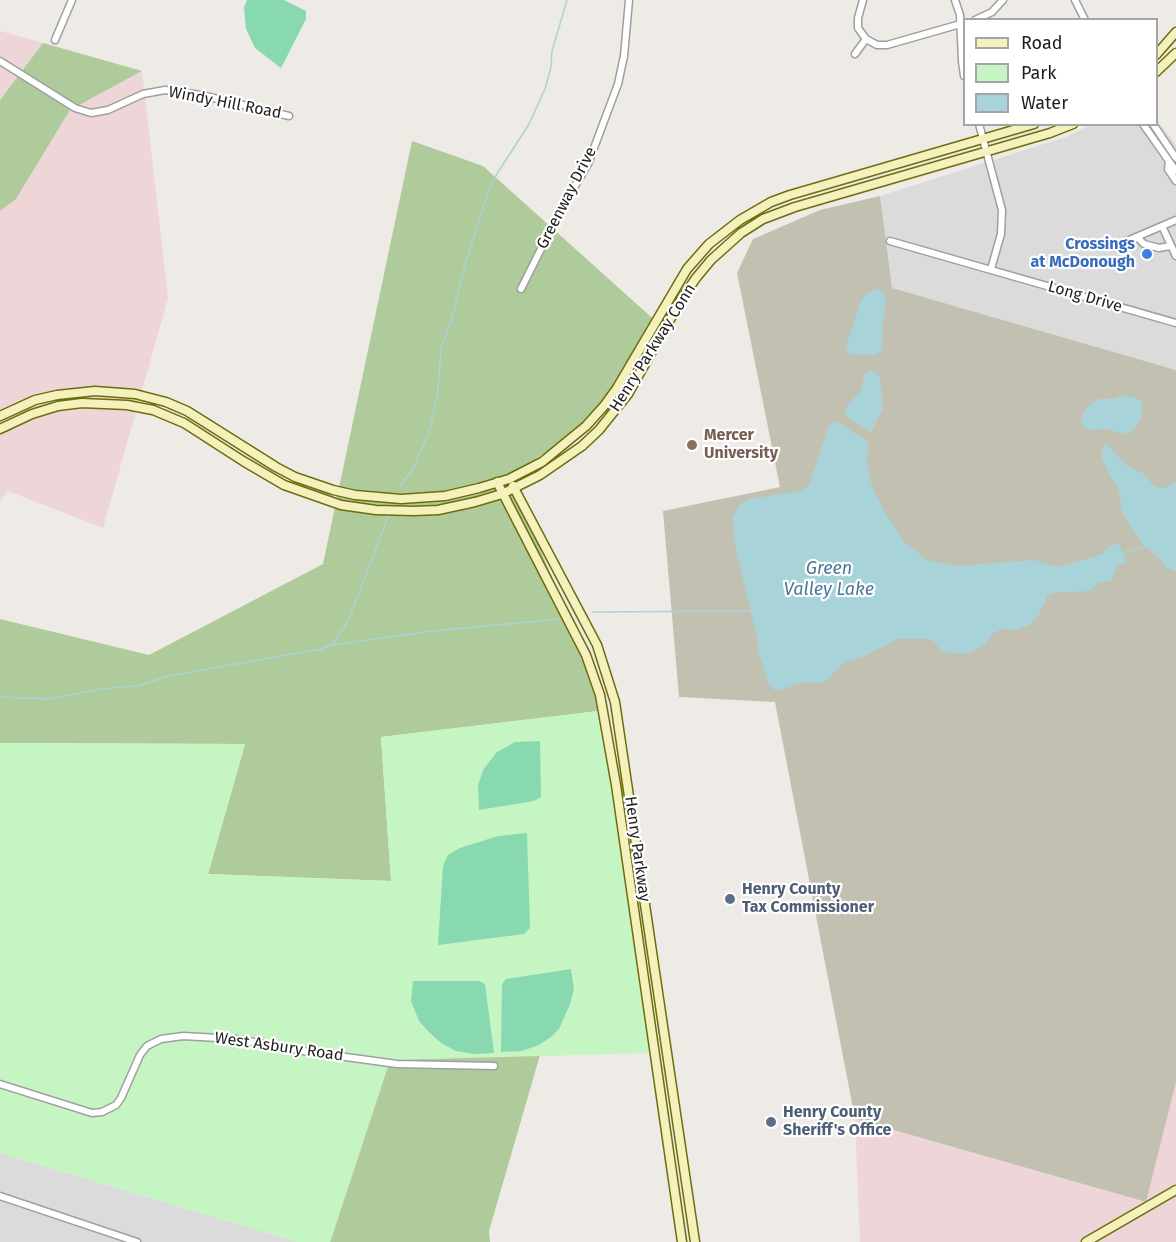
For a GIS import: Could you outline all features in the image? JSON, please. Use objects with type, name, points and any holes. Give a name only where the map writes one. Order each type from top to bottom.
[{"type":"street","points":[[55,40],[72,0]]},
{"type":"street","name":"Greenway Drive","points":[[521,290],[559,213],[588,164],[623,65],[629,0]]},
{"type":"street","points":[[863,0],[858,16],[858,26],[866,39],[874,44],[887,45],[963,23]]},
{"type":"street","points":[[955,0],[963,23],[963,68]]},
{"type":"street","points":[[979,18],[992,12],[1003,0]]},
{"type":"street","points":[[1075,0],[1084,18]]},
{"type":"street","points":[[1158,53],[1176,32]]},
{"type":"street","points":[[855,54],[866,39]]},
{"type":"street","points":[[1158,70],[1176,52]]},
{"type":"street","name":"Windy Hill Road","points":[[0,61],[75,108],[91,113],[108,110],[143,94],[165,90],[201,95],[290,116]]},
{"type":"street","points":[[980,126],[1002,210],[1001,234],[992,269]]},
{"type":"street","name":"Henry Parkway Conn","points":[[0,416],[35,400],[66,393],[95,391],[135,394],[166,402],[187,411],[276,467],[295,477],[333,490],[376,497],[421,498],[463,493],[509,479],[542,462],[586,426],[604,406],[631,366],[687,269],[709,244],[740,220],[771,202],[790,195],[1028,126]]},
{"type":"street","name":"Henry Parkway Conn","points":[[0,429],[32,414],[58,406],[82,403],[127,405],[153,410],[184,423],[284,484],[341,505],[376,510],[414,511],[458,506],[502,494],[563,461],[582,446],[612,416],[628,394],[681,300],[696,278],[711,260],[741,233],[763,219],[795,207],[1067,126]]},
{"type":"street","points":[[1144,126],[1173,159]]},
{"type":"street","points":[[1150,134],[1155,127],[1173,159],[1176,171]]},
{"type":"street","points":[[1173,159],[1168,170],[1176,180]]},
{"type":"street","points":[[1113,247],[1176,220]]},
{"type":"street","points":[[1162,226],[1176,256]]},
{"type":"street","points":[[1137,237],[1144,244],[1161,249],[1170,246]]},
{"type":"street","name":"Long Drive","points":[[890,241],[1176,323]]},
{"type":"street","name":"Henry Parkway","points":[[509,479],[592,635],[615,702],[695,1242]]},
{"type":"street","name":"Henry Parkway","points":[[497,482],[582,646],[600,695],[616,785],[682,1242]]},
{"type":"street","name":"West Asbury Road","points":[[0,1084],[92,1113],[102,1112],[116,1105],[121,1098],[140,1055],[147,1046],[161,1039],[183,1036],[236,1039],[397,1064],[494,1066]]},
{"type":"street","points":[[1086,1242],[1176,1190]]},
{"type":"street","points":[[0,1196],[137,1242]]},
{"type":"shaded area","points":[[0,31],[43,43],[0,100]]},
{"type":"shaded area","points":[[142,71],[168,298],[103,528],[8,491],[0,501],[0,211],[16,199],[70,110]]},
{"type":"shaded area","points":[[1158,121],[1176,145],[1176,370],[891,288],[880,196],[1066,137],[1088,126],[1158,126]]},
{"type":"shaded area","points":[[880,196],[892,288],[1176,370],[1176,1082],[1146,1202],[855,1119],[775,702],[679,697],[663,511],[780,487],[737,273],[753,239],[820,210]]},
{"type":"shaded area","points":[[1176,1082],[1176,1242],[860,1242],[855,1119],[1145,1202]]},
{"type":"shaded area","points":[[0,1153],[298,1242],[0,1242]]},
{"type":"green space","points":[[247,0],[284,0],[306,11],[306,19],[281,68],[255,48],[246,29],[244,7]]},
{"type":"green space","points":[[43,43],[142,71],[70,110],[16,199],[0,211],[0,100]]},
{"type":"green space","points":[[412,141],[483,166],[660,325],[604,413],[510,476],[607,710],[381,737],[391,881],[208,874],[245,744],[0,743],[0,619],[149,655],[323,564]]},
{"type":"green space","points":[[607,710],[655,1053],[390,1060],[330,1242],[298,1242],[0,1153],[0,743],[245,744],[208,874],[391,881],[381,737]]},
{"type":"green space","points":[[540,741],[541,797],[534,801],[479,810],[478,786],[483,770],[497,752],[515,742]]},
{"type":"green space","points":[[527,833],[530,928],[524,934],[438,945],[443,866],[448,855],[460,848],[498,836]]},
{"type":"green space","points":[[571,969],[574,989],[559,1029],[539,1045],[522,1051],[501,1052],[502,984],[506,979]]},
{"type":"green space","points":[[413,981],[479,981],[485,984],[494,1053],[474,1054],[456,1051],[441,1043],[419,1021],[411,1001]]},
{"type":"green space","points":[[540,1055],[489,1231],[490,1242],[330,1242],[390,1060]]},
{"type":"water","points":[[875,289],[882,291],[886,298],[882,350],[876,355],[848,353],[846,346],[860,303],[865,295]]},
{"type":"water","points":[[869,371],[876,372],[880,378],[883,408],[871,432],[844,412],[861,390],[864,375]]},
{"type":"water","points":[[1122,395],[1137,398],[1142,402],[1142,417],[1133,430],[1124,434],[1106,429],[1090,430],[1083,426],[1082,415],[1090,404],[1098,399],[1113,399]]},
{"type":"water","name":"Green Valley Lake","points":[[835,422],[868,442],[867,464],[872,486],[883,509],[905,543],[928,560],[957,566],[1034,560],[1053,566],[1063,566],[1102,554],[1118,543],[1127,562],[1117,567],[1111,581],[1099,583],[1090,591],[1052,593],[1047,597],[1038,616],[1029,625],[1015,630],[1001,629],[991,635],[986,644],[974,651],[963,654],[951,653],[940,650],[934,641],[928,639],[898,639],[862,657],[848,661],[823,683],[802,683],[776,691],[769,684],[758,651],[757,637],[735,545],[733,517],[741,503],[750,499],[799,491],[809,486],[829,425]]},
{"type":"water","points":[[1106,444],[1128,467],[1143,473],[1155,487],[1164,488],[1176,482],[1176,571],[1166,567],[1145,547],[1128,523],[1122,511],[1118,486],[1111,478],[1102,458],[1102,448]]},
{"type":"waterway","points":[[400,486],[414,467],[430,430],[438,391],[441,348],[452,318],[466,261],[489,190],[529,124],[545,89],[551,67],[552,51],[567,0]]},
{"type":"waterway","points":[[332,645],[348,621],[388,517]]},
{"type":"waterway","points":[[1123,553],[1145,547]]},
{"type":"waterway","points":[[593,612],[751,611]]},
{"type":"waterway","points":[[0,697],[50,699],[100,689],[138,686],[168,676],[321,649],[331,645],[433,631],[560,619]]},
{"type":"place","name":"Crossings at McDonough","points":[[1147,254]]},
{"type":"place","name":"Mercer University","points":[[692,445]]},
{"type":"place","name":"Henry County Tax Commissioner","points":[[730,899]]},
{"type":"place","name":"Henry County Sheriff's Office","points":[[771,1122]]}]
